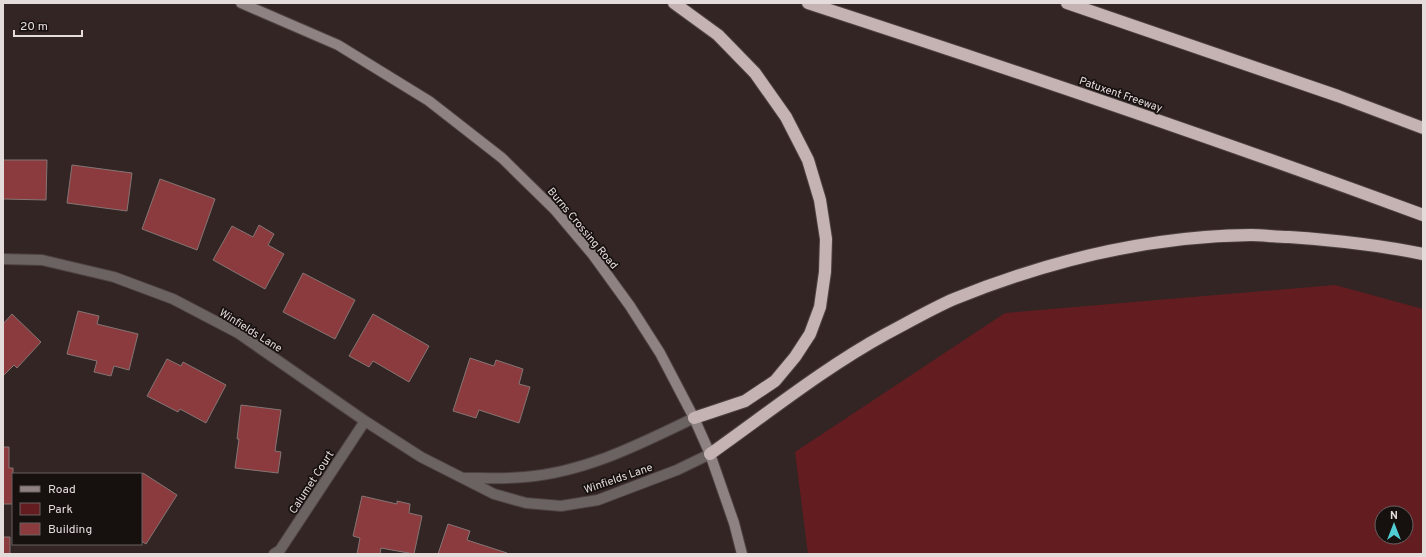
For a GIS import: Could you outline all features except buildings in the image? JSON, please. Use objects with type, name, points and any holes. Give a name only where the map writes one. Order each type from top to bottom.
[{"type":"highway","points":[[674,3],[718,35],[755,73],[786,117],[808,160],[820,200],[826,239],[825,272],[820,307],[810,334],[795,357],[775,381],[745,401],[694,418]]},
{"type":"highway","name":"Patuxent Freeway","points":[[808,3],[997,64],[1312,174],[1423,215]]},
{"type":"highway","points":[[1067,3],[1338,96],[1423,128]]},
{"type":"highway","points":[[710,454],[822,374],[885,335],[953,300],[1028,272],[1104,252],[1180,240],[1251,235],[1325,239],[1423,254]]},
{"type":"main road","name":"Burns Crossing Road","points":[[241,3],[338,45],[429,100],[502,158],[555,210],[592,255],[630,306],[660,353],[694,418],[710,454],[734,523],[742,554]]},
{"type":"street","name":"Winfields Lane","points":[[3,259],[42,260],[114,276],[173,298],[238,333],[365,421],[421,457],[494,494],[526,503],[561,506],[598,500],[677,470],[710,454]]},
{"type":"street","name":"Winfields Lane","points":[[462,478],[525,478],[569,470],[609,457],[694,418]]},
{"type":"street","name":"Calumet Court","points":[[274,554],[280,550],[365,421]]},
{"type":"green space","points":[[1335,285],[1423,309],[1423,554],[808,554],[795,452],[1005,313]]}]
